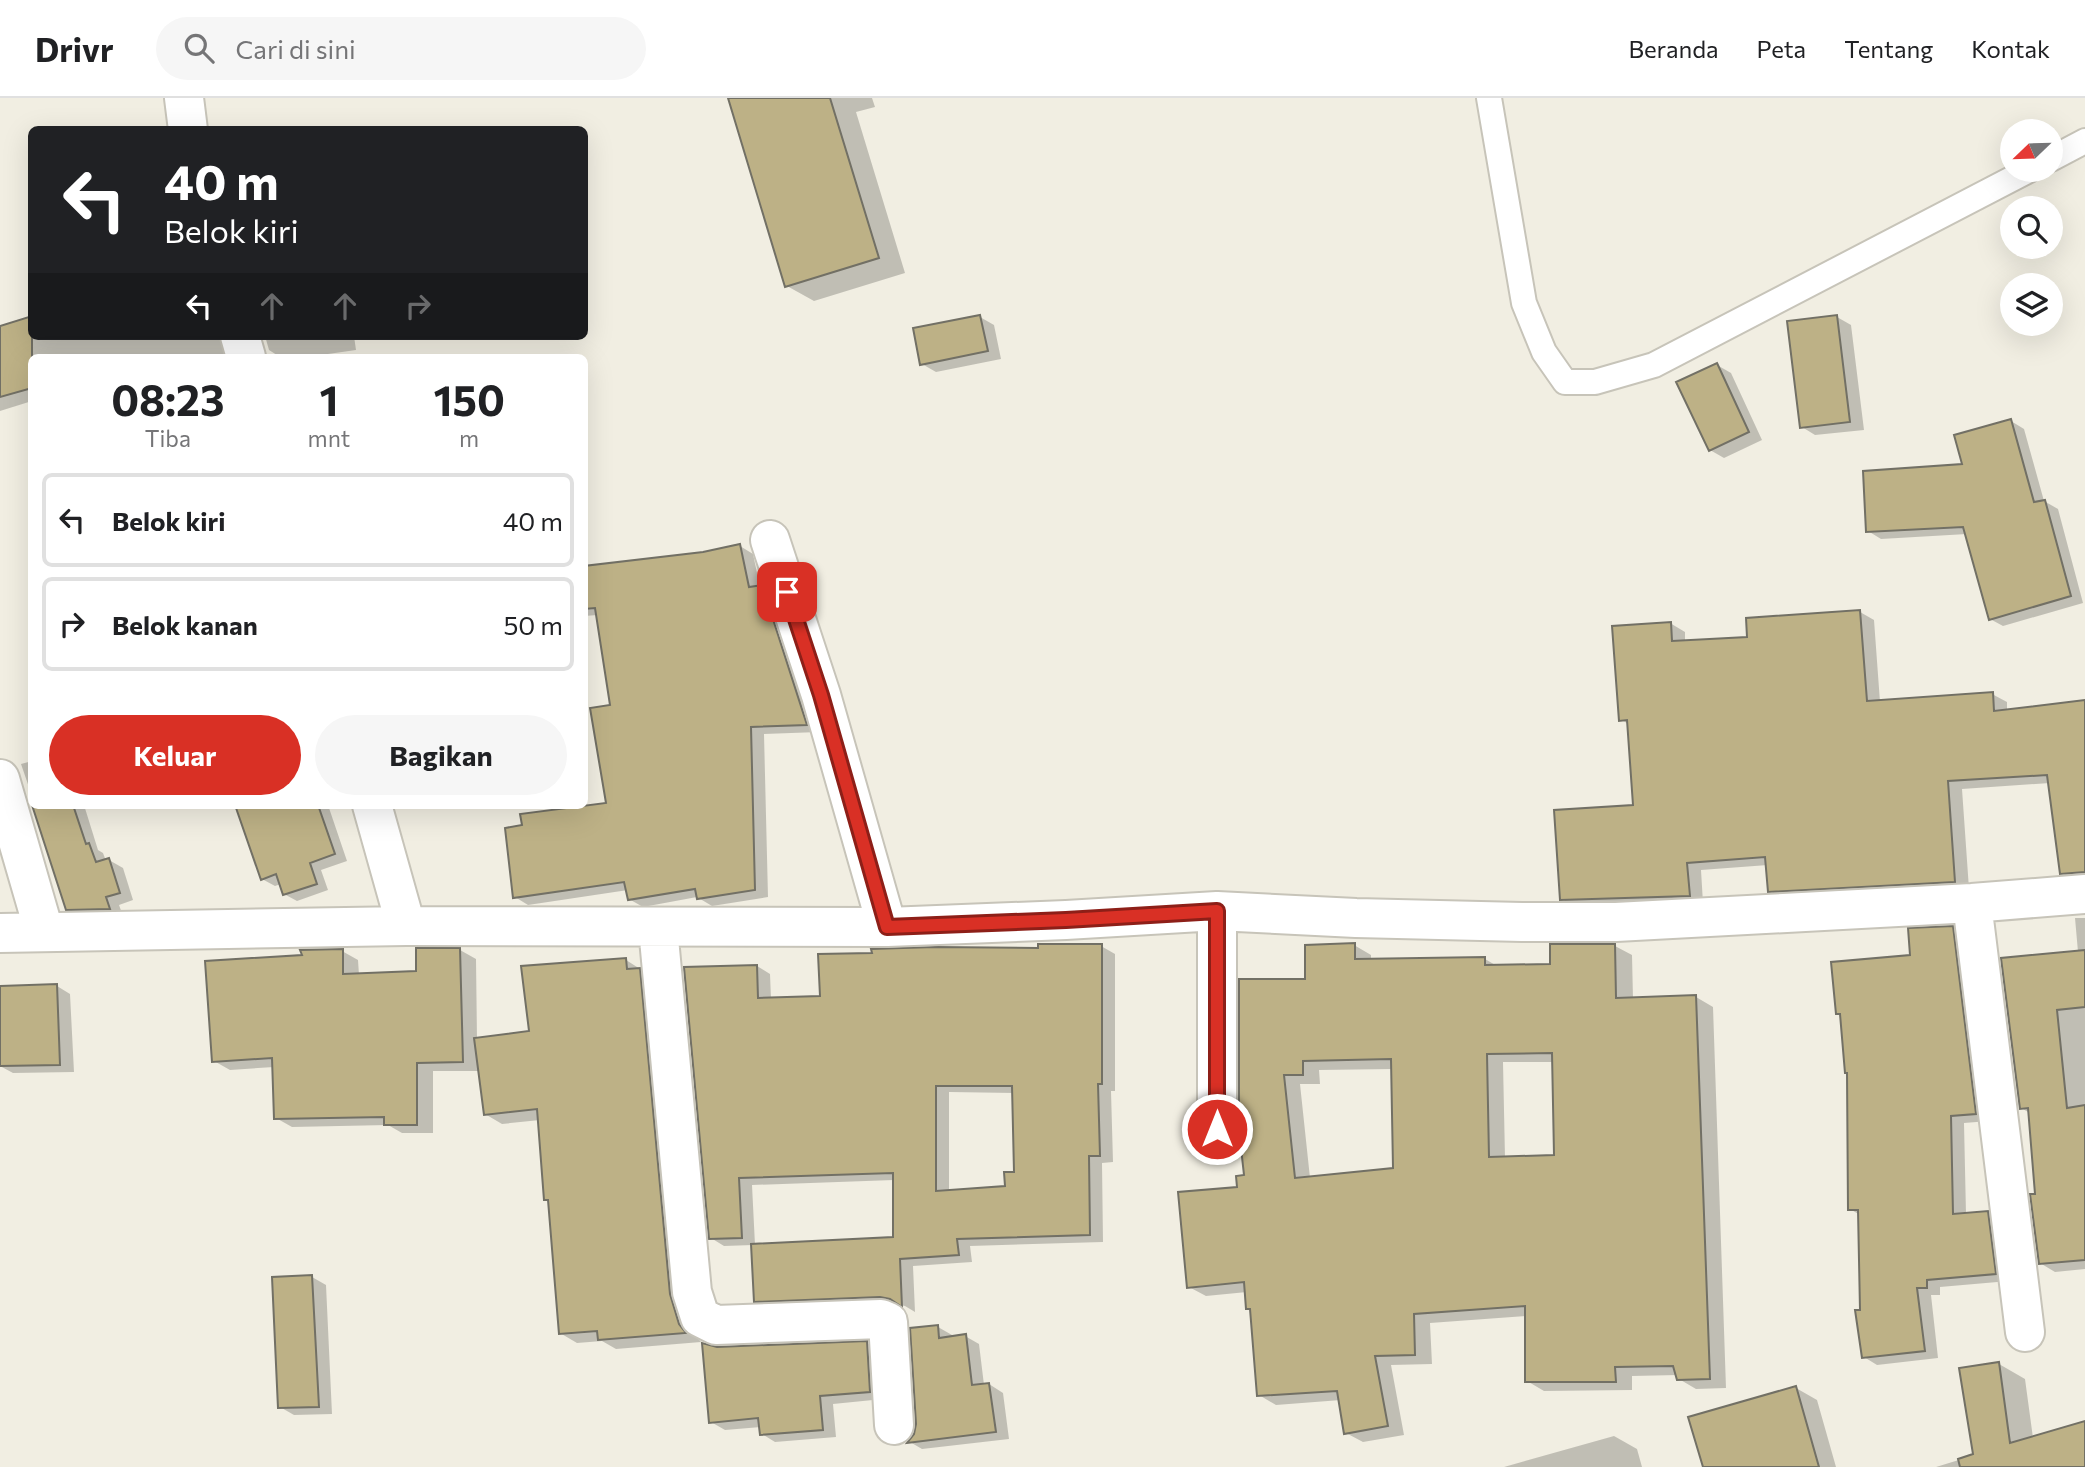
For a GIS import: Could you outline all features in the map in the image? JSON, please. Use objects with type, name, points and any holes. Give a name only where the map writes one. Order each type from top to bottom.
[{"type":"street","points":[[184,98],[188,126]]},
{"type":"street","points":[[770,540],[821,695],[887,927]]},
{"type":"street","points":[[0,779],[44,931]]},
{"type":"street","points":[[373,809],[406,926]]},
{"type":"street","points":[[0,933],[406,926],[887,927],[1217,911],[1356,918],[1616,922],[1972,903],[2085,894]]},
{"type":"street","points":[[1972,903],[2025,1332]]},
{"type":"street","points":[[1217,911],[1217,1129]]},
{"type":"street","points":[[659,928],[692,1293],[700,1317],[716,1325],[881,1319],[888,1322],[894,1425]]},
{"type":"lane","points":[[1489,98],[1524,303],[1545,352],[1565,382],[1595,382],[1654,365],[2006,182]]},
{"type":"lane","points":[[2063,153],[2085,141]]},
{"type":"building","points":[[728,98],[830,98],[879,258],[785,287]]},
{"type":"building","points":[[980,315],[988,351],[920,365],[913,328]]},
{"type":"building","points":[[1837,315],[1850,422],[1800,428],[1787,321]]},
{"type":"building","points":[[28,317],[28,340],[32,340],[32,354],[28,354],[28,389],[0,397],[0,326]]},
{"type":"building","points":[[1717,363],[1749,432],[1709,451],[1676,382]]},
{"type":"building","points":[[2011,419],[2034,502],[2045,500],[2071,596],[1989,620],[1963,527],[1866,532],[1863,471],[1962,464],[1954,435]]},
{"type":"building","points":[[740,544],[749,587],[762,585],[807,725],[751,727],[755,890],[697,899],[695,889],[628,900],[624,882],[513,898],[505,828],[522,825],[520,814],[559,809],[588,809],[588,805],[606,803],[590,708],[610,705],[595,608],[588,609],[588,566],[703,552]]},
{"type":"building","points":[[1860,610],[1867,701],[1993,692],[1994,711],[2085,700],[2085,872],[2060,874],[2047,775],[1948,781],[1955,882],[1768,892],[1765,857],[1687,863],[1690,896],[1560,900],[1554,810],[1633,805],[1627,720],[1619,721],[1612,626],[1671,622],[1672,641],[1747,637],[1746,618]]},
{"type":"building","points":[[33,809],[74,809],[86,844],[89,843],[96,862],[109,858],[120,893],[106,897],[110,909],[66,910]]},
{"type":"building","points":[[236,809],[319,809],[335,854],[310,863],[317,884],[283,895],[276,874],[261,880]]},
{"type":"building","points":[[1953,926],[1976,1114],[1951,1116],[1953,1214],[1988,1211],[1996,1274],[1927,1280],[1927,1288],[1917,1288],[1925,1351],[1862,1358],[1855,1310],[1860,1310],[1858,1210],[1848,1210],[1847,1073],[1840,1014],[1836,1014],[1831,962],[1910,955],[1908,928]]},
{"type":"building","points":[[1355,943],[1355,959],[1485,957],[1485,965],[1550,964],[1550,944],[1615,944],[1616,998],[1696,995],[1710,1379],[1677,1380],[1673,1366],[1615,1367],[1616,1382],[1525,1382],[1525,1306],[1414,1314],[1415,1355],[1375,1356],[1388,1426],[1344,1434],[1337,1391],[1257,1396],[1250,1309],[1246,1309],[1244,1282],[1187,1288],[1178,1192],[1237,1187],[1236,1176],[1244,1175],[1239,1130],[1239,979],[1305,979],[1305,945]],"holes":[[[1552,1053],[1554,1155],[1489,1157],[1487,1054]],[[1391,1059],[1393,1168],[1295,1178],[1284,1075],[1303,1075],[1303,1061]]]},
{"type":"building","points":[[1038,944],[1102,944],[1102,1084],[1098,1084],[1100,1156],[1089,1156],[1090,1235],[957,1239],[959,1255],[900,1259],[902,1307],[890,1299],[880,1297],[754,1302],[751,1244],[893,1237],[893,1173],[739,1178],[742,1238],[709,1239],[684,967],[757,965],[758,998],[820,996],[818,954],[872,953],[871,949],[935,947],[1038,948]],"holes":[[[936,1086],[1012,1086],[1014,1172],[1004,1172],[1005,1186],[936,1191]]]},
{"type":"building","points":[[416,948],[460,948],[463,1062],[417,1063],[417,1125],[384,1125],[384,1117],[274,1119],[272,1058],[212,1062],[205,961],[302,955],[300,950],[343,949],[343,974],[416,971]]},
{"type":"building","points":[[2085,950],[2085,1007],[2057,1010],[2067,1108],[2085,1105],[2085,1260],[2039,1264],[2030,1194],[2035,1194],[2028,1108],[2020,1109],[2001,958]]},
{"type":"building","points":[[626,958],[627,969],[640,968],[670,1294],[679,1324],[686,1333],[598,1340],[597,1331],[559,1334],[537,1109],[484,1115],[474,1038],[529,1031],[521,966]]},
{"type":"building","points":[[57,984],[60,1065],[0,1066],[0,986]]},
{"type":"building","points":[[312,1275],[319,1407],[278,1408],[272,1277]]},
{"type":"building","points":[[938,1325],[939,1338],[966,1334],[972,1385],[989,1383],[996,1432],[907,1443],[914,1434],[916,1424],[910,1328]]},
{"type":"building","points":[[867,1341],[870,1392],[820,1396],[823,1430],[760,1435],[758,1418],[709,1423],[702,1343],[717,1347]]},
{"type":"building","points":[[1999,1362],[2010,1443],[2085,1421],[2085,1467],[1960,1467],[1958,1459],[1973,1454],[1959,1368]]},
{"type":"building","points":[[1796,1386],[1819,1467],[1703,1467],[1688,1417]]},
{"type":"route","points":[[787,592],[821,695],[887,927],[1217,911],[1217,1129]]}]
